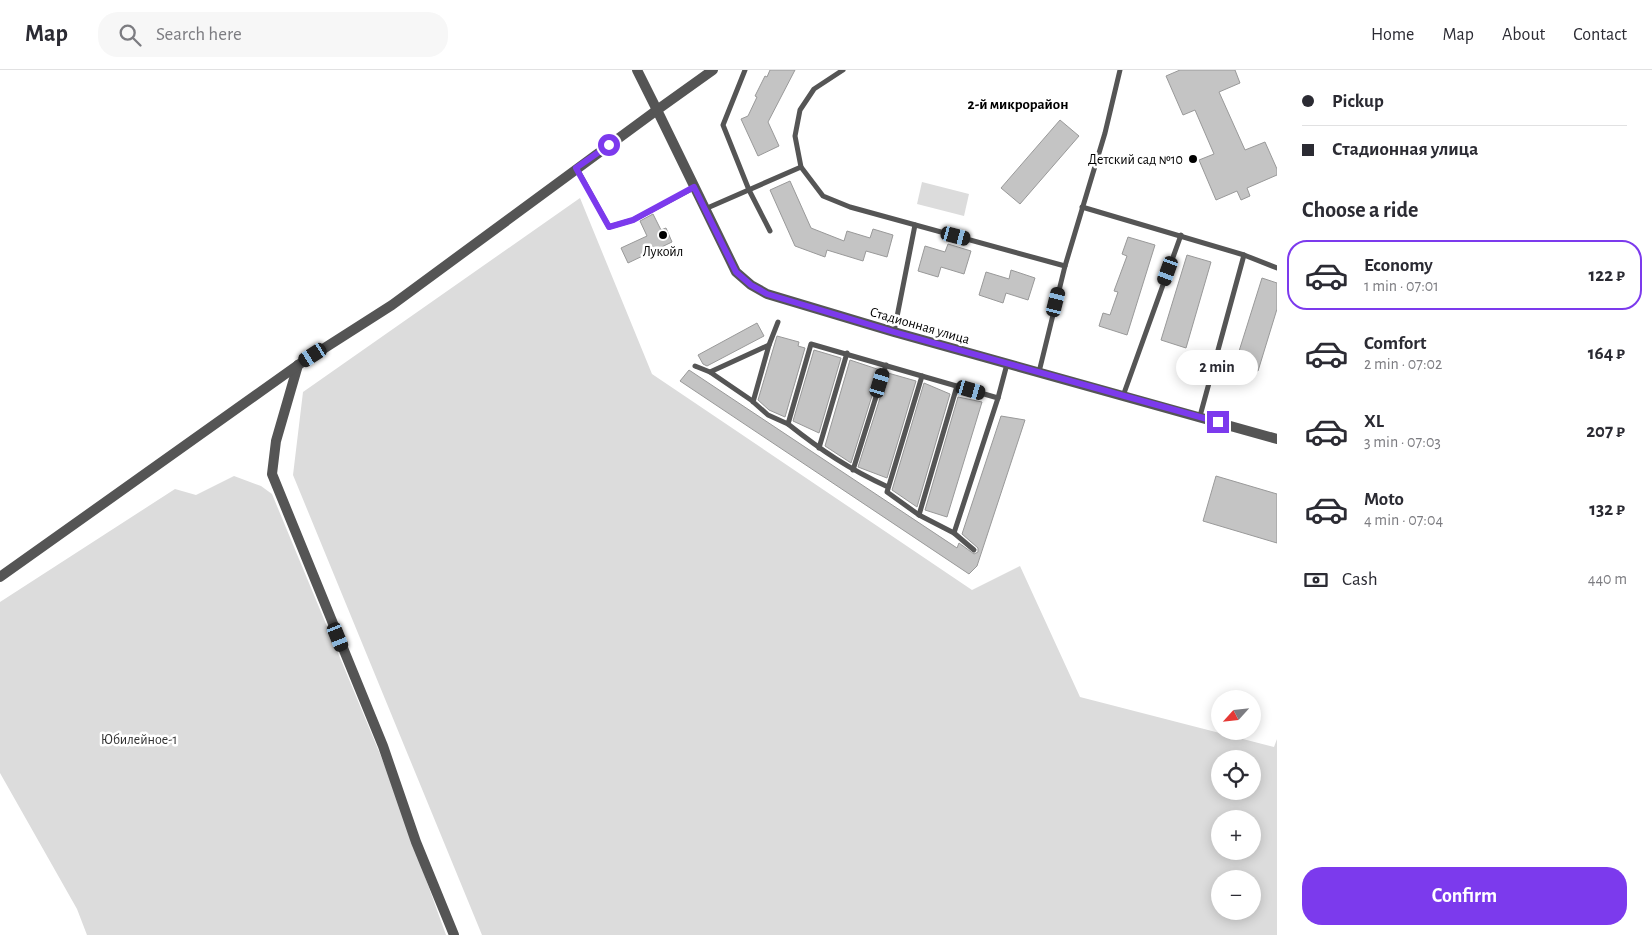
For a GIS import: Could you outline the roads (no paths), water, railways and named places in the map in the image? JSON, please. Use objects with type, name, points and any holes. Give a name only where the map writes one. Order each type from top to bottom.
[{"type":"street","name":"Стадионная улица","points":[[637,70],[736,272],[751,285],[767,294],[894,332],[1123,396],[1276,435]]},
{"type":"street","points":[[0,578],[298,365],[392,305],[576,168],[713,70]]},
{"type":"street","points":[[298,365],[276,441],[272,474],[383,746],[416,842],[454,935]]},
{"type":"lane","points":[[745,70],[723,126],[749,190],[770,231]]},
{"type":"lane","points":[[843,70],[814,89],[800,110],[795,136],[801,167],[823,196],[850,207],[1065,266]]},
{"type":"lane","points":[[1039,372],[1065,266],[1105,133],[1120,70]]},
{"type":"lane","points":[[705,209],[801,167]]},
{"type":"lane","points":[[576,168],[609,227],[633,220],[694,187]]},
{"type":"lane","points":[[1082,207],[1244,255],[1277,268]]},
{"type":"lane","points":[[894,332],[915,225]]},
{"type":"lane","points":[[1123,396],[1180,236]]},
{"type":"lane","points":[[1200,416],[1244,255]]},
{"type":"lane","points":[[753,402],[778,322]]},
{"type":"lane","points":[[788,424],[811,344],[998,398]]},
{"type":"lane","points":[[710,372],[770,345]]},
{"type":"lane","points":[[819,448],[847,354]]},
{"type":"lane","points":[[954,533],[998,398],[1007,363]]},
{"type":"lane","points":[[695,366],[710,372],[753,402],[768,415],[788,424],[819,448],[853,470],[888,487]]},
{"type":"lane","points":[[853,470],[886,366]]},
{"type":"lane","points":[[922,376],[887,492],[920,515],[954,533],[974,550]]},
{"type":"lane","points":[[920,515],[957,386]]},
{"type":"place","name":"Детский сад №10","points":[[1193,159]]},
{"type":"place","name":"Лукойл","points":[[663,235]]},
{"type":"district","name":"2-й микрорайон","points":[[1018,104]]},
{"type":"park label","name":"Юбилейное-1","points":[[139,739]]}]
